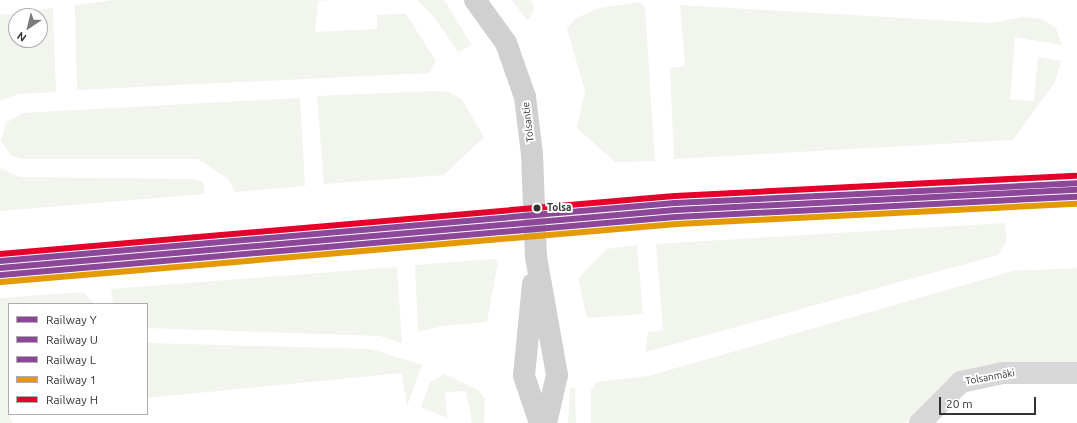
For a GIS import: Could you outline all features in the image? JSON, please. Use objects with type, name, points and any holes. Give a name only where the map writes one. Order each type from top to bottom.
[{"type":"street","name":"Tolsantie","points":[[475,0],[506,43],[525,98],[532,154],[536,257],[556,375],[546,423]]},
{"type":"street","name":"Tolsantie","points":[[536,257],[524,376],[540,423]]},
{"type":"street","name":"Tolsanmäki","points":[[920,423],[961,382],[1004,373],[1077,373]]},
{"type":"shaded area","points":[[113,0],[332,0],[318,1],[315,32],[377,29],[377,15],[406,14],[436,61],[429,73],[77,90],[75,5]]},
{"type":"shaded area","points":[[417,0],[444,0],[472,45],[458,52],[434,17]]},
{"type":"shaded area","points":[[512,0],[531,0],[534,8],[531,16],[527,20]]},
{"type":"shaded area","points":[[640,2],[645,7],[655,161],[615,162],[577,128],[585,91],[567,29],[576,18],[600,8]]},
{"type":"shaded area","points":[[680,5],[989,23],[1023,17],[1042,19],[1056,28],[1062,45],[1015,37],[1010,99],[1034,101],[1038,57],[1061,61],[1055,82],[1013,140],[674,159],[670,68],[685,66]]},
{"type":"shaded area","points":[[53,8],[56,92],[18,94],[0,101],[0,15],[8,14],[8,48],[48,48],[48,9]]},
{"type":"shaded area","points":[[435,91],[450,92],[462,100],[484,137],[444,175],[324,184],[317,96]]},
{"type":"shaded area","points":[[300,98],[305,186],[235,192],[228,179],[198,159],[23,159],[10,155],[1,140],[6,123],[22,113]]},
{"type":"shaded area","points":[[0,168],[19,177],[194,179],[203,182],[205,194],[0,211]]},
{"type":"shaded area","points":[[1005,223],[1007,240],[998,255],[645,352],[648,332],[663,330],[656,244]]},
{"type":"shaded area","points":[[637,245],[643,314],[587,318],[578,278],[607,249]]},
{"type":"shaded area","points":[[494,259],[498,262],[487,322],[443,326],[418,332],[415,265]]},
{"type":"shaded area","points":[[397,267],[402,343],[380,336],[148,328],[148,303],[113,303],[111,289]]},
{"type":"shaded area","points":[[1077,268],[1077,367],[938,390],[905,423],[591,423],[591,390],[597,382],[648,376],[1013,271]]},
{"type":"shaded area","points":[[83,292],[94,303],[8,303],[8,415],[12,423],[0,423],[0,298]]},
{"type":"shaded area","points":[[148,343],[371,349],[422,365],[407,406],[402,373],[148,398]]},
{"type":"shaded area","points":[[444,374],[478,390],[485,399],[484,423],[472,423],[466,391],[445,392],[447,418],[421,407],[430,383]]},
{"type":"shaded area","points":[[570,388],[575,388],[576,423],[568,423]]},
{"type":"rail line","name":"H","points":[[0,254],[675,196],[1076,176]]},
{"type":"rail line","name":"L","points":[[0,261],[675,203],[1077,183]]},
{"type":"rail line","name":"Y","points":[[0,268],[676,210],[1077,190]]},
{"type":"rail line","name":"U","points":[[1,275],[676,217],[1077,197]]},
{"type":"rail line","name":"1","points":[[1,282],[677,224],[1077,204]]},
{"type":"place","name":"Tolsa","points":[[537,208]]}]
